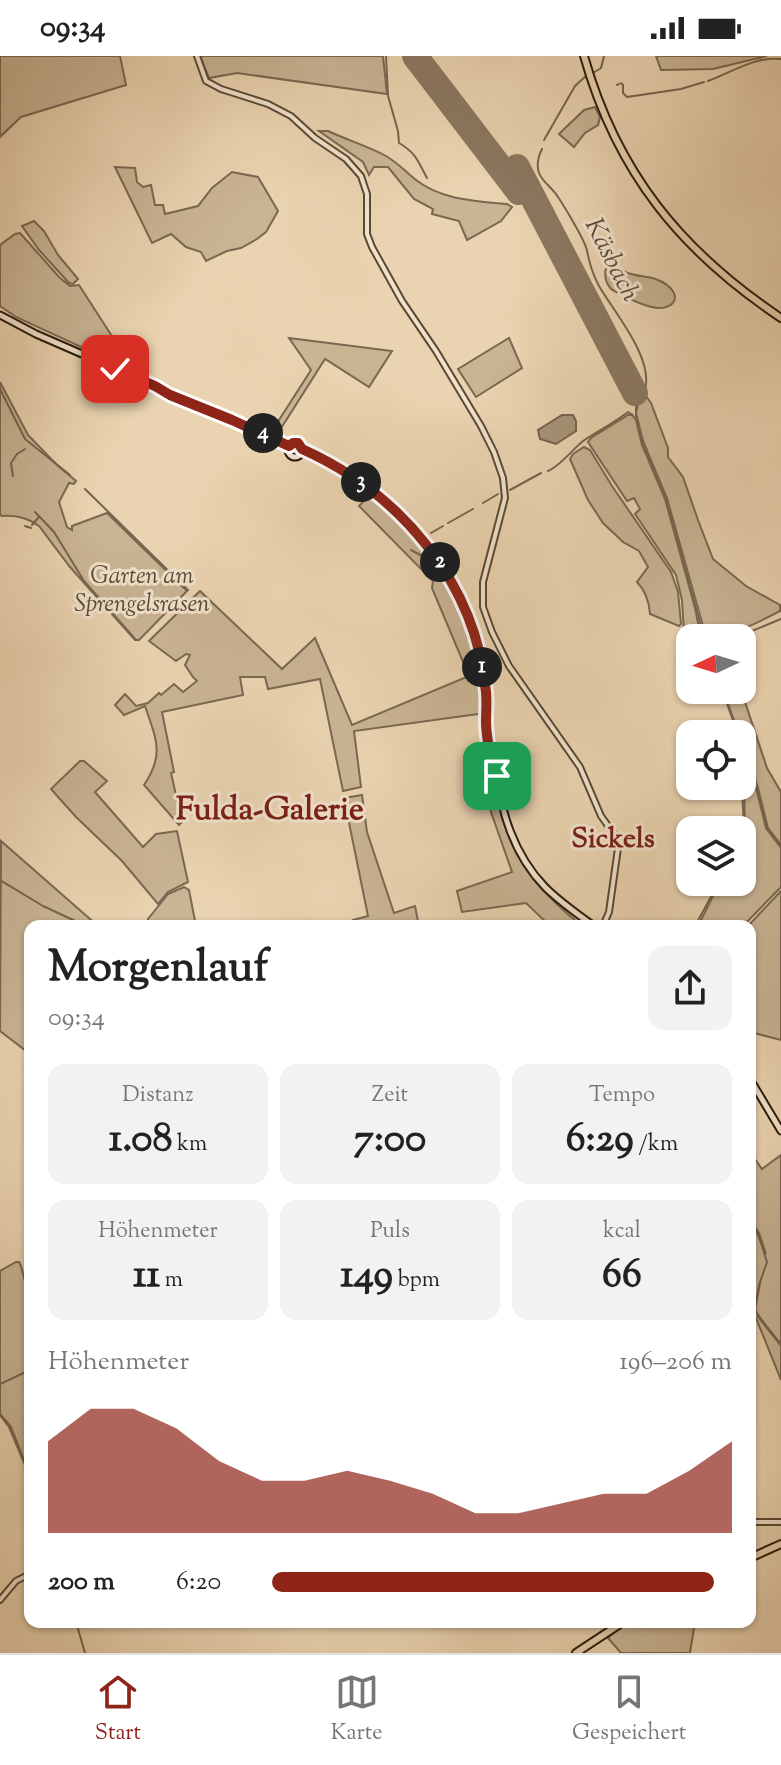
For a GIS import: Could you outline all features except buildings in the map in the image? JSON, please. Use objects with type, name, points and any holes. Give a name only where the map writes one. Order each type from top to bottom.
[{"type":"main road","points":[[584,56],[604,115],[635,174],[655,203],[717,271],[781,318]]},
{"type":"main road","points":[[0,315],[47,340],[289,446]]},
{"type":"main road","points":[[301,452],[298,443],[289,446],[288,452],[294,457],[301,452],[314,455],[355,478],[387,502],[440,563],[458,595],[476,643],[486,686],[489,745],[493,756],[501,760],[500,780],[508,822],[521,854],[543,884],[584,920]]},
{"type":"main road","points":[[493,756],[488,764],[500,780]]},
{"type":"main road","points":[[492,769],[499,767]]},
{"type":"main road","points":[[756,1089],[781,1131]]},
{"type":"main road","points":[[756,1555],[781,1544]]},
{"type":"main road","points":[[576,1653],[614,1628]]},
{"type":"street","points":[[197,56],[206,81],[291,116],[354,166],[364,180],[367,194],[366,227],[372,247],[484,432],[499,464],[506,493],[483,582],[483,607],[509,666],[580,767],[601,816],[619,841],[606,920]]},
{"type":"street","points":[[756,1522],[781,1522]]},
{"type":"street","points":[[0,1600],[16,1581],[24,1577]]},
{"type":"green space","points":[[0,56],[120,56],[126,85],[21,117],[0,137]]},
{"type":"green space","points":[[200,56],[383,56],[387,94],[237,73],[209,78]]},
{"type":"green space","points":[[656,56],[767,56],[713,69],[661,70]]},
{"type":"green space","points":[[595,107],[600,117],[598,125],[585,133],[574,147],[559,134],[584,110]]},
{"type":"green space","points":[[319,131],[328,131],[379,152],[437,192],[512,207],[501,221],[467,240],[459,221],[432,214],[433,209],[414,199],[388,167],[374,167],[369,175],[363,162]]},
{"type":"green space","points":[[115,167],[135,168],[137,182],[143,187],[151,185],[155,205],[163,205],[165,214],[198,206],[212,188],[232,172],[258,177],[278,211],[266,232],[257,239],[206,261],[201,252],[186,247],[171,234],[152,243]]},
{"type":"green space","points":[[34,221],[78,279],[73,284],[39,250],[22,226]]},
{"type":"green space","points":[[20,233],[60,278],[70,286],[79,285],[135,372],[16,317],[0,306],[0,245]]},
{"type":"green space","points":[[610,261],[625,272],[662,282],[675,295],[673,303],[664,308],[652,307],[611,289],[605,275]]},
{"type":"green space","points":[[289,338],[392,351],[369,387],[325,359],[278,433],[272,431],[311,370]]},
{"type":"green space","points":[[509,338],[522,368],[476,397],[458,369]]},
{"type":"green space","name":"Garten am Sprengelsrasen","points":[[0,382],[28,435],[76,481],[69,483],[59,502],[67,527],[72,530],[72,526],[107,513],[187,591],[139,640],[135,640],[70,567],[39,526],[22,518],[0,515]]},
{"type":"green space","points":[[645,395],[651,403],[668,448],[668,457],[683,477],[713,559],[746,586],[780,605],[780,611],[755,624],[702,624],[667,498],[643,441],[636,413]]},
{"type":"green space","points":[[628,415],[636,420],[642,445],[665,499],[698,624],[684,624],[676,575],[635,514],[640,509],[634,498],[627,501],[588,442]]},
{"type":"green space","points":[[584,447],[590,450],[671,572],[678,592],[681,624],[650,614],[646,596],[637,582],[648,567],[639,551],[623,542],[603,523],[588,500],[570,459]]},
{"type":"green space","points":[[372,492],[420,538],[449,580],[481,674],[484,698],[482,715],[354,731],[361,787],[343,791],[320,679],[268,689],[265,677],[240,677],[243,695],[162,712],[182,822],[179,825],[144,785],[155,764],[156,755],[155,737],[145,706],[124,715],[115,705],[125,694],[136,706],[148,703],[174,684],[183,692],[197,681],[185,665],[190,655],[186,654],[176,661],[149,641],[200,591],[282,669],[315,638],[352,725],[469,676],[432,588],[433,581],[359,506]]},
{"type":"green space","points":[[728,704],[746,704],[751,720],[734,720]]},
{"type":"green space","points":[[756,735],[767,768],[781,792],[781,845],[768,828],[758,788]]},
{"type":"green space","points":[[80,761],[107,781],[95,792],[143,847],[156,834],[177,831],[188,882],[168,892],[158,904],[122,861],[51,789]]},
{"type":"green space","points":[[486,773],[493,775],[504,823],[517,854],[545,893],[575,920],[544,920],[526,903],[462,912],[457,891],[512,872],[491,812]]},
{"type":"green space","points":[[756,788],[766,828],[781,848],[781,887],[749,920],[701,920],[713,896],[756,896],[756,816],[745,816],[744,800],[756,800]]},
{"type":"green space","points":[[362,795],[367,832],[394,913],[415,906],[418,920],[353,920],[368,916],[344,798]]},
{"type":"green space","points":[[1,841],[91,920],[24,920],[24,1049],[0,1031]]},
{"type":"green space","points":[[184,887],[189,890],[195,920],[148,920],[168,894]]},
{"type":"green space","points":[[781,891],[781,1040],[756,1034],[754,920]]},
{"type":"green space","points":[[781,1155],[781,1344],[759,1318],[781,1346],[781,1380],[756,1318],[760,1283],[756,1301],[756,1231],[766,1254],[756,1229],[756,1160],[762,1169]]},
{"type":"green space","points":[[19,1262],[24,1278],[24,1463],[9,1427],[0,1415],[0,1271]]},
{"type":"green space","points":[[620,1628],[694,1628],[690,1653],[621,1653],[608,1638]]},
{"type":"shaded area","points":[[562,415],[573,415],[576,431],[556,444],[540,439],[538,430]]},
{"type":"waterway","points":[[386,56],[388,96],[399,143],[413,154],[427,178]]},
{"type":"waterway","name":"Käsbach","points":[[593,73],[601,68],[604,56]]},
{"type":"waterway","points":[[708,81],[753,62],[781,59]]},
{"type":"waterway","name":"Käsbach","points":[[544,140],[575,86],[587,75]]},
{"type":"waterway","points":[[621,83],[627,97],[681,89],[704,82]]},
{"type":"waterway","name":"Käsbach","points":[[542,149],[538,161],[539,173],[574,224],[586,246],[597,281],[638,350],[644,364],[645,390]]},
{"type":"waterway","points":[[0,389],[25,439],[70,475]]},
{"type":"waterway","name":"Käsbach","points":[[644,394],[636,406],[643,445],[666,499],[700,624]]},
{"type":"waterway","points":[[548,471],[583,441],[628,412],[633,415]]},
{"type":"waterway","points":[[13,476],[11,463],[25,449]]},
{"type":"waterway","points":[[510,490],[541,473]]},
{"type":"waterway","points":[[85,489],[188,590]]},
{"type":"waterway","points":[[483,503],[498,494]]},
{"type":"waterway","points":[[448,523],[473,509]]},
{"type":"waterway","points":[[35,512],[54,532],[84,581],[136,640]]},
{"type":"waterway","points":[[32,525],[39,517]]},
{"type":"waterway","points":[[25,526],[31,528]]},
{"type":"waterway","points":[[431,533],[443,526]]},
{"type":"waterway","points":[[411,550],[424,557],[437,576]]},
{"type":"waterway","points":[[756,629],[781,619]]},
{"type":"waterway","name":"Käsbach","points":[[727,704],[733,720]]},
{"type":"waterway","name":"Käsbach","points":[[757,788],[767,828],[781,846]]},
{"type":"waterway","points":[[743,800],[743,816]]},
{"type":"waterway","points":[[0,880],[73,920]]},
{"type":"waterway","points":[[698,920],[711,896]]},
{"type":"waterway","points":[[756,1230],[767,1262],[756,1304]]},
{"type":"waterway","points":[[756,1312],[781,1345]]},
{"type":"waterway","points":[[0,1384],[24,1373]]},
{"type":"waterway","points":[[0,1414],[11,1427],[24,1460]]},
{"type":"waterway","points":[[78,1628],[85,1653]]},
{"type":"runway","points":[[415,56],[519,192]]},
{"type":"runway","points":[[517,167],[635,393]]},
{"type":"district","name":"Fulda-Galerie","points":[[270,811]]},
{"type":"district","name":"Sickels","points":[[613,840]]},
{"type":"route","points":[[115,369],[289,446],[298,443],[302,449],[367,486],[405,519],[440,563],[470,622],[486,686],[486,726],[491,756],[488,764],[497,776]]}]
